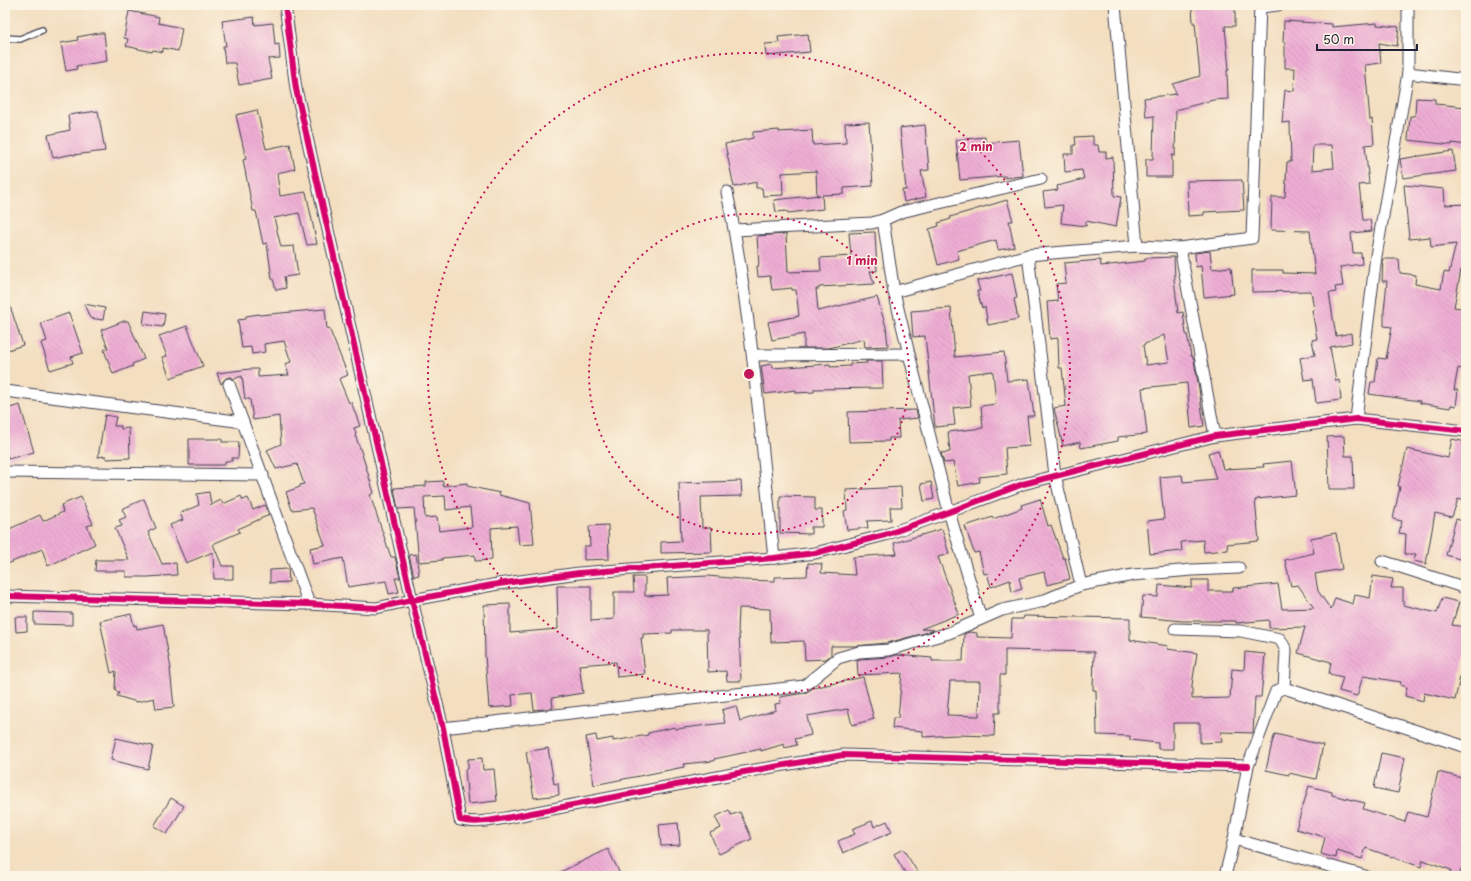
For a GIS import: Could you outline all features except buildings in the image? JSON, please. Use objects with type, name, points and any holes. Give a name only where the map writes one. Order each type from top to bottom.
[{"type":"street","points":[[285,5],[296,89],[412,600],[443,728],[460,820],[481,822],[511,818],[738,773],[842,755],[1248,766]]},
{"type":"street","points":[[1115,5],[1137,246]]},
{"type":"street","points":[[894,292],[1028,255],[1137,246],[1180,248],[1252,238],[1260,6],[1278,5]]},
{"type":"street","points":[[1356,419],[1376,256],[1408,73],[1408,5]]},
{"type":"street","points":[[1408,73],[1466,80]]},
{"type":"street","points":[[735,230],[872,223],[901,212],[1041,179]]},
{"type":"street","points":[[727,192],[735,230],[753,355],[774,558]]},
{"type":"street","points":[[883,220],[894,292],[908,354],[949,512],[981,619]]},
{"type":"street","points":[[1180,248],[1214,436]]},
{"type":"street","points":[[1028,255],[1055,475],[1081,585]]},
{"type":"street","points":[[753,355],[908,354]]},
{"type":"street","points":[[230,384],[309,604]]},
{"type":"street","points":[[5,391],[243,422]]},
{"type":"street","points":[[5,596],[309,604],[376,608],[498,584],[579,573],[774,558],[823,551],[884,535],[1023,484],[1214,436],[1356,419],[1466,431]]},
{"type":"street","points":[[5,472],[263,475]]},
{"type":"street","points":[[1382,561],[1466,588]]},
{"type":"street","points":[[443,728],[804,686],[838,658],[859,652],[888,650],[949,633],[1002,610],[1040,602],[1081,585],[1133,575],[1239,568]]},
{"type":"street","points":[[1175,629],[1242,631],[1280,640],[1286,650],[1284,688]]},
{"type":"street","points":[[1225,876],[1234,839],[1248,766],[1276,691],[1284,688],[1466,747]]},
{"type":"street","points":[[1234,839],[1365,876]]},
{"type":"lane","points":[[5,38],[20,40],[42,30]]},
{"type":"cycle path","points":[[285,5],[296,89],[412,600],[498,584],[579,573],[774,558],[815,553],[885,535],[1023,484],[1215,436],[1356,419],[1466,431]]},
{"type":"cycle path","points":[[5,596],[309,604],[376,608],[412,600],[443,728],[460,820],[466,821],[479,822],[498,819],[738,773],[843,755],[1248,766]]}]
